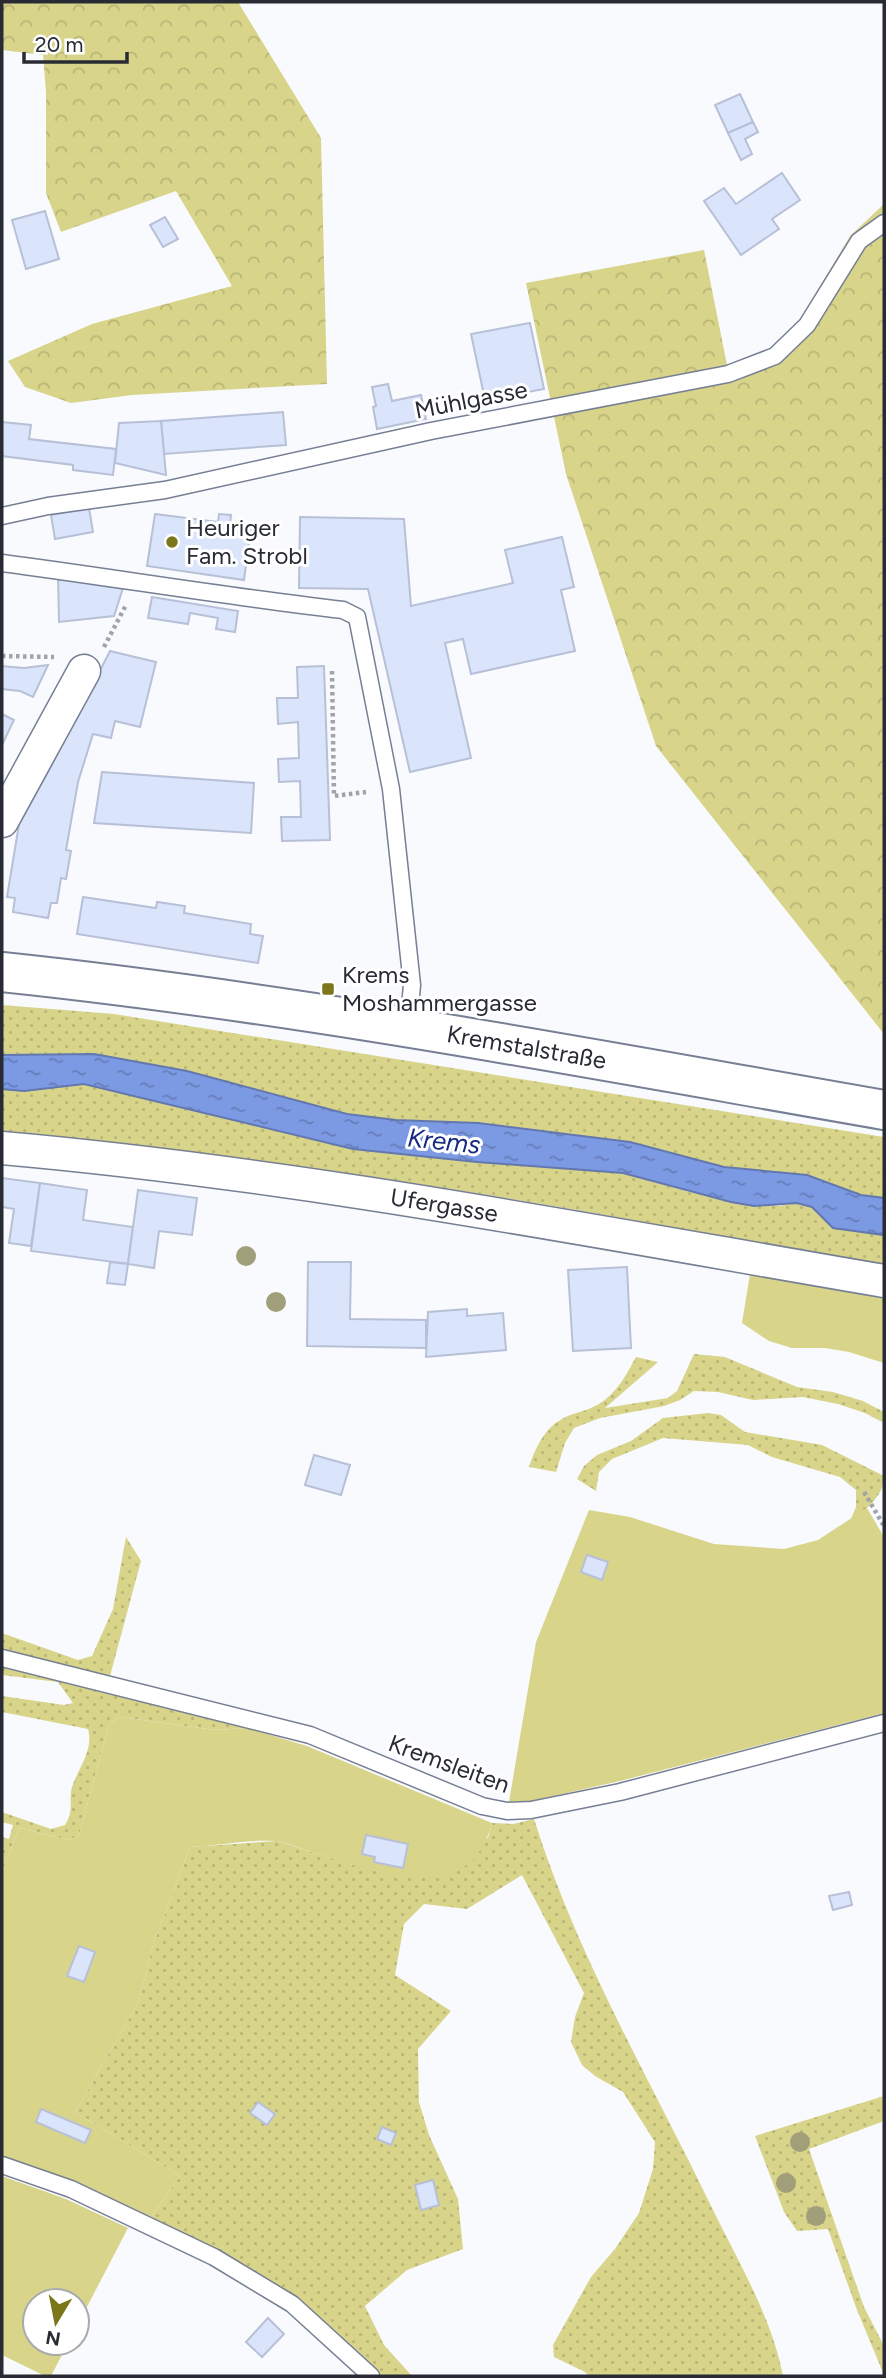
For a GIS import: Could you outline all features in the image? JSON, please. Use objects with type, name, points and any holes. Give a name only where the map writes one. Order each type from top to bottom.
[{"type":"main road","name":"Kremstalstraße","points":[[2,972],[127,985],[408,1028],[884,1110]]},
{"type":"street","points":[[2,821],[75,664]]},
{"type":"street","name":"Ufergasse","points":[[2,1148],[66,1153],[361,1192],[884,1281]]},
{"type":"lane","name":"Mühlgasse","points":[[2,516],[165,490],[431,431],[728,374],[775,356],[807,324],[859,241],[884,223]]},
{"type":"lane","points":[[2,563],[343,610],[357,617],[391,789],[412,985],[408,1028]]},
{"type":"lane","name":"Kremsleiten","points":[[2,1658],[310,1735],[482,1806],[507,1811],[531,1810],[620,1792],[884,1723]]},
{"type":"lane","points":[[2,2165],[71,2189],[214,2257],[292,2304],[371,2376]]},
{"type":"path","points":[[2,656],[75,664]]},
{"type":"path","points":[[332,671],[334,796],[391,789]]},
{"type":"path","points":[[864,1492],[884,1526]]},
{"type":"green space","points":[[2,2],[238,2],[321,138],[327,384],[132,395],[71,403],[25,387],[8,361],[92,324],[232,286],[176,191],[61,232],[46,193],[46,92],[43,55],[2,50]]},
{"type":"green space","points":[[884,204],[884,1034],[656,746],[566,474],[526,283],[704,250],[727,365],[772,348],[800,320],[850,236]]},
{"type":"green space","points":[[2,1005],[114,1014],[884,1137],[884,1198],[861,1195],[807,1175],[724,1167],[630,1142],[478,1123],[396,1120],[346,1114],[187,1071],[94,1054],[2,1055]]},
{"type":"green space","points":[[84,1084],[353,1149],[623,1173],[689,1192],[779,1206],[797,1203],[812,1207],[833,1228],[884,1235],[884,1267],[555,1206],[334,1171],[2,1131],[2,1089],[24,1091]]},
{"type":"green space","points":[[750,1274],[884,1297],[884,1363],[849,1352],[825,1348],[792,1348],[769,1341],[742,1323]]},
{"type":"green space","points":[[694,1354],[725,1357],[797,1387],[833,1392],[863,1401],[884,1412],[884,1423],[838,1404],[803,1397],[753,1400],[718,1392],[694,1391],[664,1406],[600,1418],[574,1428],[565,1443],[556,1472],[529,1467],[548,1431],[560,1420],[591,1408],[611,1395],[636,1357],[658,1362],[605,1408],[668,1398],[677,1391]]},
{"type":"green space","points":[[708,1413],[721,1415],[745,1432],[822,1445],[884,1476],[881,1490],[873,1502],[850,1521],[856,1507],[856,1490],[840,1477],[772,1457],[748,1445],[663,1438],[612,1459],[599,1472],[596,1491],[577,1479],[584,1466],[597,1455],[631,1441],[663,1418]]},
{"type":"green space","points":[[867,1508],[884,1537],[884,1713],[620,1781],[531,1801],[509,1802],[536,1642],[589,1510],[630,1517],[714,1544],[784,1549],[818,1540]]},
{"type":"green space","points":[[126,1537],[141,1561],[110,1676],[2,1649],[2,1633],[78,1660],[92,1656],[113,1609]]},
{"type":"green space","points":[[2,1667],[247,1728],[215,1730],[120,1717],[109,1725],[79,1835],[69,1840],[19,1828],[2,1873],[2,1837],[9,1839],[13,1825],[2,1822],[2,1812],[51,1829],[65,1825],[71,1810],[72,1787],[87,1752],[89,1737],[88,1729],[2,1712],[2,1696],[64,1705],[73,1703],[58,1682],[2,1675]]},
{"type":"green space","points":[[120,1717],[215,1730],[247,1728],[307,1746],[492,1823],[480,1850],[463,1867],[441,1876],[416,1878],[362,1868],[276,1841],[190,1847],[153,1945],[139,2001],[75,2112],[180,2176],[151,2217],[74,2181],[2,2156],[2,1873],[19,1828],[69,1840],[79,1835],[109,1725]]},
{"type":"green space","points":[[534,1819],[551,1870],[593,1969],[754,2291],[771,2333],[783,2376],[589,2376],[554,2357],[553,2345],[591,2277],[615,2249],[639,2213],[653,2169],[655,2142],[623,2092],[582,2065],[571,2042],[575,2017],[584,1993],[522,1875],[467,1909],[424,1904],[404,1924],[395,1975],[451,2011],[418,2049],[419,2102],[429,2135],[458,2199],[463,2249],[407,2270],[365,2306],[384,2345],[412,2376],[381,2376],[296,2299],[217,2250],[151,2217],[180,2176],[75,2112],[139,2001],[153,1945],[190,1847],[277,1841],[353,1865],[488,1838],[492,1823],[513,1824]]},
{"type":"green space","points":[[884,2096],[884,2121],[809,2149],[864,2307],[884,2346],[884,2375],[828,2229],[797,2231],[784,2212],[755,2136]]},
{"type":"green space","points":[[2,2176],[66,2199],[128,2228],[91,2299],[91,2287],[21,2287],[21,2357],[61,2357],[51,2376],[45,2376],[2,2355]]},
{"type":"water","name":"Krems","points":[[94,1054],[187,1071],[347,1114],[396,1120],[478,1123],[630,1142],[724,1167],[807,1175],[861,1195],[884,1198],[884,1235],[833,1228],[812,1207],[797,1203],[754,1206],[623,1173],[353,1149],[84,1084],[24,1091],[2,1089],[2,1055]]},
{"type":"building","points":[[740,94],[753,122],[728,133],[715,105]]},
{"type":"building","points":[[753,122],[758,132],[745,139],[752,154],[741,160],[728,133]]},
{"type":"building","points":[[782,173],[800,200],[772,219],[779,229],[741,255],[704,201],[724,188],[736,204]]},
{"type":"building","points":[[45,211],[59,259],[26,269],[12,220]]},
{"type":"building","points":[[165,217],[178,239],[163,247],[150,225]]},
{"type":"building","points":[[530,323],[544,389],[485,400],[471,334]]},
{"type":"building","points":[[388,384],[392,401],[421,395],[426,419],[377,429],[372,387]]},
{"type":"building","points":[[283,412],[286,445],[164,454],[161,421]]},
{"type":"building","points":[[161,421],[166,475],[115,463],[119,423]]},
{"type":"building","points":[[2,422],[31,425],[29,439],[116,449],[113,475],[73,470],[73,465],[2,456]]},
{"type":"building","points":[[89,508],[93,532],[55,539],[51,515]]},
{"type":"building","points":[[155,514],[218,522],[219,514],[231,515],[230,524],[251,527],[244,580],[147,566]]},
{"type":"building","points":[[300,517],[404,519],[411,606],[513,583],[505,550],[562,537],[574,587],[561,590],[575,651],[471,674],[463,639],[445,643],[471,758],[410,772],[368,589],[299,588]]},
{"type":"building","points":[[58,577],[123,588],[114,616],[59,622]]},
{"type":"building","points":[[152,597],[238,611],[235,632],[216,629],[218,618],[190,613],[188,624],[148,618]]},
{"type":"building","points":[[110,651],[156,662],[140,727],[115,721],[111,738],[93,734],[78,782],[66,850],[71,851],[66,879],[61,878],[57,903],[51,903],[48,918],[13,912],[15,898],[7,897],[19,824]]},
{"type":"building","points":[[48,665],[33,697],[20,691],[2,689],[2,666],[24,668]]},
{"type":"building","points":[[324,666],[330,840],[282,841],[281,817],[301,817],[300,781],[279,782],[278,759],[299,758],[298,722],[278,724],[277,698],[298,698],[297,667]]},
{"type":"building","points":[[2,714],[14,720],[2,745]]},
{"type":"building","points":[[102,772],[254,783],[251,833],[94,823]]},
{"type":"building","points":[[83,897],[156,908],[157,902],[185,906],[184,913],[251,924],[250,934],[263,936],[258,963],[77,934]]},
{"type":"building","points":[[2,1178],[40,1183],[31,1246],[9,1243],[14,1209],[2,1207]]},
{"type":"building","points":[[40,1183],[87,1190],[83,1220],[133,1227],[128,1264],[31,1251]]},
{"type":"building","points":[[138,1190],[197,1198],[192,1235],[159,1231],[154,1268],[128,1264]]},
{"type":"building","points":[[110,1262],[128,1264],[125,1285],[107,1283]]},
{"type":"building","points":[[308,1262],[351,1262],[350,1319],[426,1320],[426,1348],[307,1346]]},
{"type":"building","points":[[627,1267],[631,1348],[573,1351],[568,1270]]},
{"type":"building","points":[[467,1309],[467,1316],[503,1313],[506,1350],[426,1357],[428,1312]]},
{"type":"building","points":[[314,1455],[350,1465],[341,1495],[305,1485]]},
{"type":"building","points":[[587,1555],[608,1562],[602,1580],[581,1572]]},
{"type":"building","points":[[366,1835],[408,1844],[403,1868],[374,1862],[375,1857],[362,1854]]},
{"type":"building","points":[[849,1892],[852,1905],[833,1910],[829,1896]]},
{"type":"building","points":[[79,1946],[95,1952],[84,1982],[67,1976]]},
{"type":"building","points":[[258,2102],[275,2114],[267,2125],[250,2113]]},
{"type":"building","points":[[41,2109],[91,2130],[85,2143],[36,2122]]},
{"type":"building","points":[[382,2127],[396,2133],[391,2145],[377,2139]]},
{"type":"building","points":[[433,2180],[439,2205],[421,2210],[415,2185]]},
{"type":"building","points":[[268,2318],[284,2334],[262,2357],[246,2342]]},
{"type":"place","name":"Heuriger Fam. Strobl","points":[[172,542]]},
{"type":"place","name":"Krems Moshammergasse","points":[[328,989]]}]
